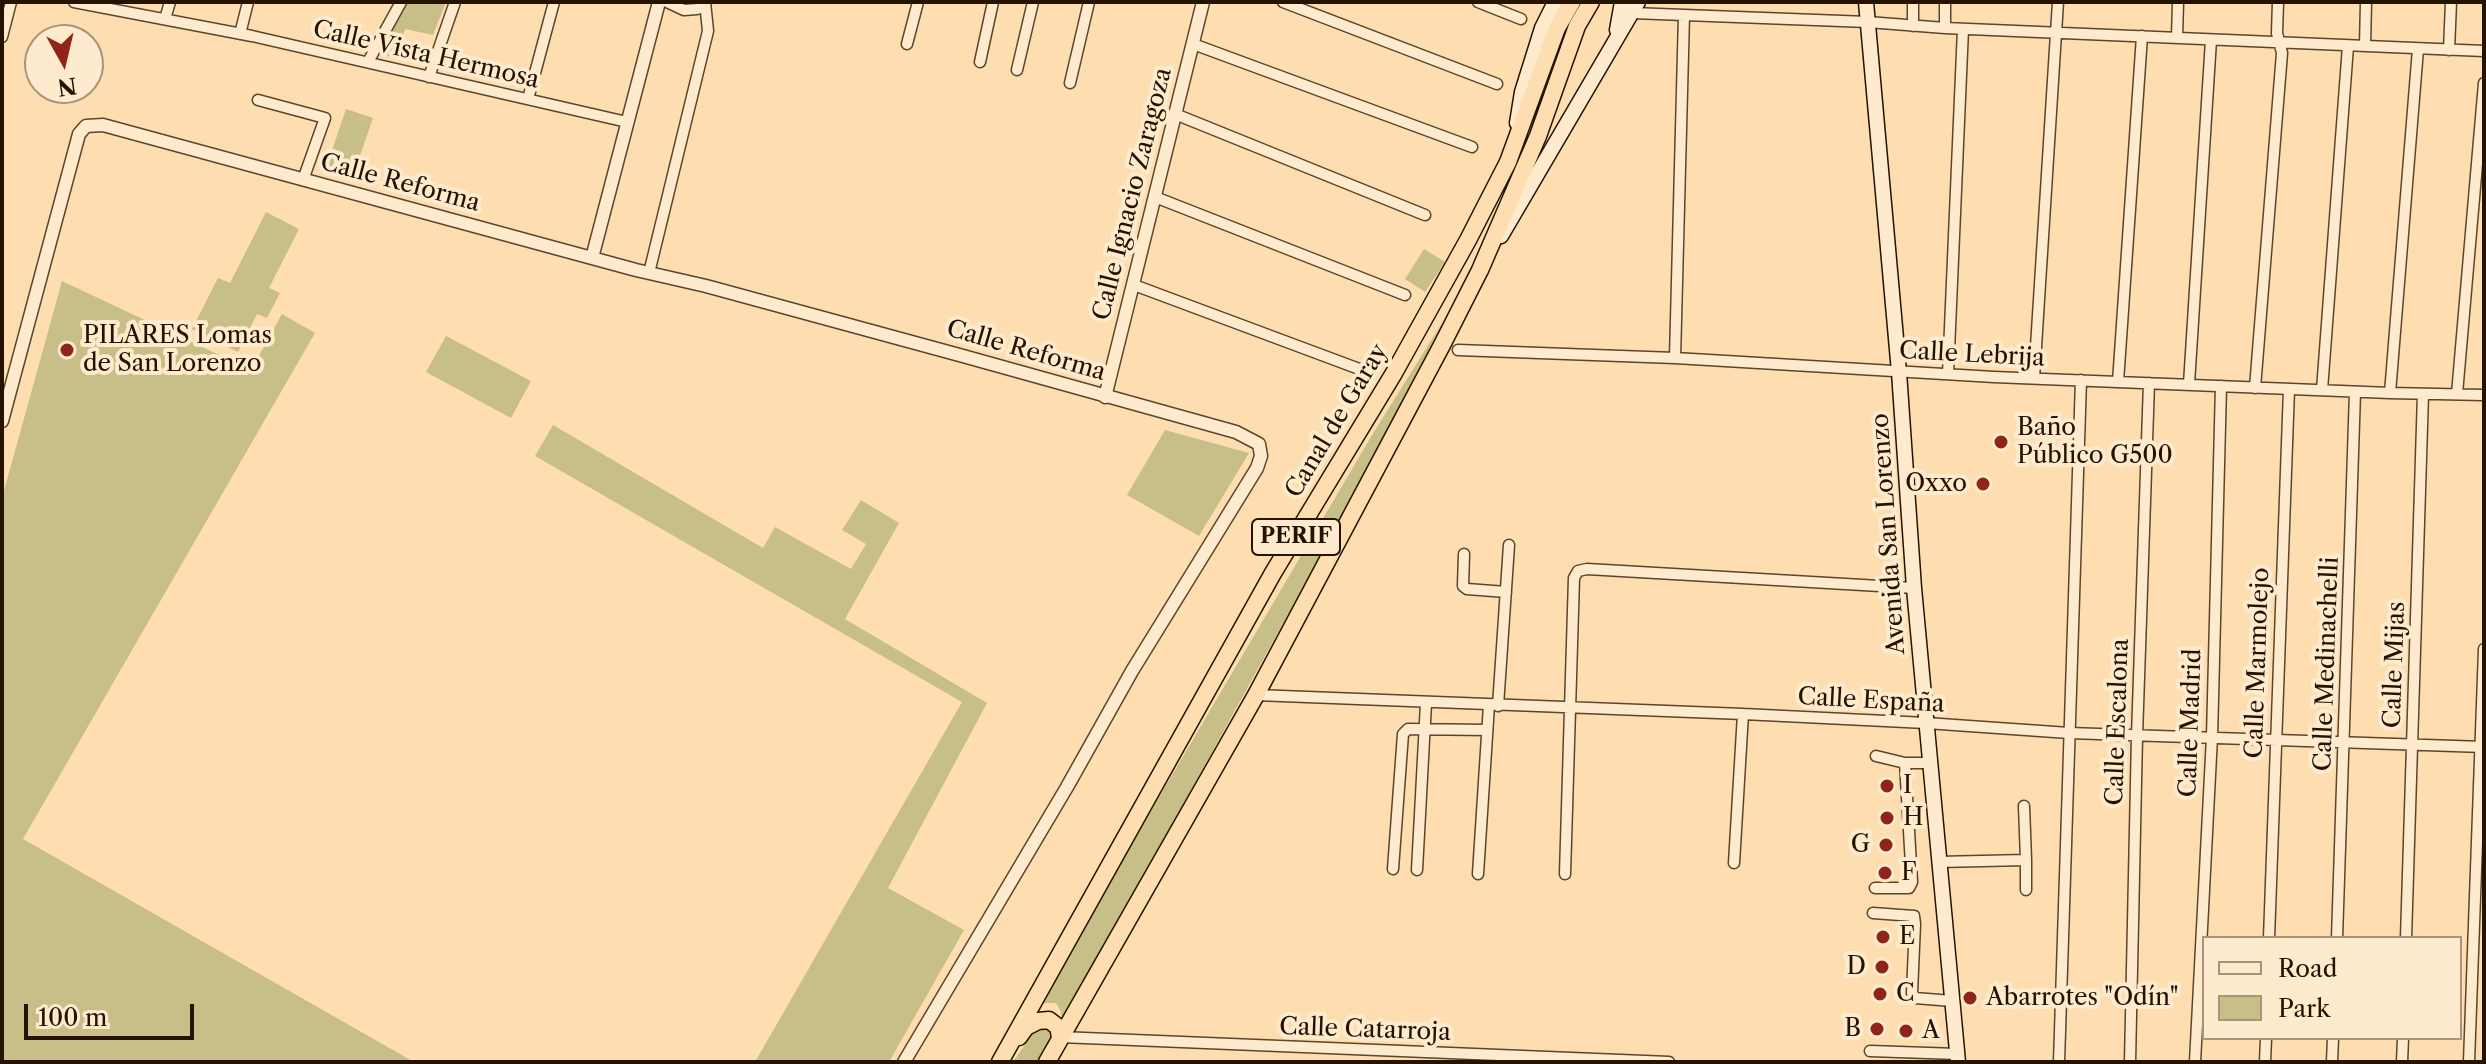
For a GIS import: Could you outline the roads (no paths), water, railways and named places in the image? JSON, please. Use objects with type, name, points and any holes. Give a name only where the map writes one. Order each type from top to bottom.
[{"type":"highway","name":"Canal de Garay","points":[[1000,1062],[1273,573],[1430,310],[1514,147],[1557,28],[1572,2]]},
{"type":"highway","name":"PERIF","points":[[1047,1062],[1256,695],[1480,270],[1538,136],[1577,26],[1591,2]]},
{"type":"highway","points":[[1000,1062],[1026,1027],[1038,1021],[1049,1020],[1058,1027],[1060,1037]]},
{"type":"main road","points":[[1514,147],[1522,92],[1542,28],[1555,2]]},
{"type":"main road","name":"Avenida San Lorenzo","points":[[1866,2],[1899,372],[1914,588],[1958,1058]]},
{"type":"main road","points":[[1480,270],[1614,42],[1628,6]]},
{"type":"street","points":[[2,37],[11,2]]},
{"type":"street","name":"Calle Vista Hermosa","points":[[74,2],[240,34],[627,122]]},
{"type":"street","points":[[165,19],[170,2]]},
{"type":"street","points":[[240,34],[248,2]]},
{"type":"street","points":[[368,62],[401,2]]},
{"type":"street","points":[[429,77],[455,2]]},
{"type":"street","points":[[528,99],[554,2]]},
{"type":"street","points":[[592,258],[659,2]]},
{"type":"street","points":[[649,273],[709,23],[705,4],[697,9],[684,10],[667,2]]},
{"type":"street","points":[[907,44],[918,2]]},
{"type":"street","points":[[980,62],[993,2]]},
{"type":"street","points":[[1017,70],[1033,2]]},
{"type":"street","points":[[1070,83],[1089,2]]},
{"type":"street","name":"Calle Ignacio Zaragoza","points":[[1105,397],[1203,2]]},
{"type":"street","points":[[1283,2],[1497,84]]},
{"type":"street","points":[[1478,2],[1521,19]]},
{"type":"street","points":[[1913,2],[1913,26]]},
{"type":"street","points":[[1945,2],[1945,28]]},
{"type":"street","points":[[2034,378],[2058,2]]},
{"type":"street","points":[[2177,38],[2178,2]]},
{"type":"street","points":[[2255,388],[2282,53],[2277,33],[2278,2]]},
{"type":"street","points":[[2365,46],[2366,2]]},
{"type":"street","points":[[2449,50],[2451,2]]},
{"type":"street","points":[[1628,6],[1684,15],[2484,51]]},
{"type":"street","points":[[1675,358],[1684,15]]},
{"type":"street","points":[[1948,374],[1963,29]]},
{"type":"street","points":[[2118,382],[2142,36]]},
{"type":"street","points":[[2189,384],[2211,40]]},
{"type":"street","points":[[1193,44],[1472,147]]},
{"type":"street","points":[[2322,390],[2348,46]]},
{"type":"street","points":[[2390,393],[2418,49]]},
{"type":"street","points":[[2457,394],[2484,83]]},
{"type":"street","points":[[258,100],[325,118],[303,180]]},
{"type":"street","points":[[1175,114],[1425,215]]},
{"type":"street","name":"Calle Reforma","points":[[2,419],[79,134],[86,126],[103,125],[706,286],[1250,437],[1259,444],[1261,456],[1257,468],[1132,671],[904,1062]]},
{"type":"street","points":[[1155,197],[1405,295]]},
{"type":"street","points":[[1134,285],[1362,370]]},
{"type":"street","name":"Calle Lebrija","points":[[1458,350],[1675,358],[2118,382],[2484,395]]},
{"type":"street","points":[[2059,1062],[2081,380]]},
{"type":"street","name":"Calle Escalona","points":[[2130,1062],[2149,383]]},
{"type":"street","name":"Calle Madrid","points":[[2195,1062],[2212,737],[2221,386]]},
{"type":"street","name":"Calle Marmolejo","points":[[2269,936],[2289,389]]},
{"type":"street","name":"Calle Medinachelli","points":[[2337,936],[2355,392]]},
{"type":"street","name":"Calle Mijas","points":[[2406,936],[2423,394]]},
{"type":"street","points":[[1478,874],[1487,730],[1494,706],[1509,545]]},
{"type":"street","points":[[1464,554],[1463,586],[1467,589],[1506,592]]},
{"type":"street","points":[[1565,874],[1574,578],[1578,571],[1587,569],[1914,588]]},
{"type":"street","points":[[2469,1062],[2483,747],[2484,649]]},
{"type":"street","name":"Calle España","points":[[1256,695],[1743,714],[2137,736],[2483,747]]},
{"type":"street","points":[[1417,870],[1426,703]]},
{"type":"street","points":[[1734,863],[1743,714]]},
{"type":"street","points":[[1393,869],[1403,734],[1408,729],[1487,730]]},
{"type":"street","points":[[1876,756],[1905,763],[1930,763]]},
{"type":"street","points":[[1875,888],[1909,888],[1912,882],[1905,763]]},
{"type":"street","points":[[2024,806],[2026,890]]},
{"type":"street","points":[[1938,862],[2026,860]]},
{"type":"street","points":[[1873,913],[1914,916],[1912,993],[1915,998],[1952,1001]]},
{"type":"street","name":"Calle Catarroja","points":[[1060,1037],[1669,1062]]},
{"type":"street","points":[[2265,1062],[2266,1040]]},
{"type":"street","points":[[2332,1062],[2333,1040]]},
{"type":"street","points":[[2402,1062],[2403,1040]]},
{"type":"street","points":[[1870,1051],[1958,1058]]},
{"type":"place","name":"PILARES Lomas de San Lorenzo","points":[[67,350]]},
{"type":"place","name":"Baño Público G500","points":[[2001,442]]},
{"type":"place","name":"Oxxo","points":[[1983,484]]},
{"type":"place","name":"I","points":[[1887,786]]},
{"type":"place","name":"H","points":[[1887,818]]},
{"type":"place","name":"G","points":[[1886,845]]},
{"type":"place","name":"F","points":[[1885,873]]},
{"type":"place","name":"E","points":[[1883,937]]},
{"type":"place","name":"D","points":[[1882,967]]},
{"type":"place","name":"C","points":[[1880,994]]},
{"type":"place","name":"Abarrotes \"Odín\"","points":[[1970,998]]},
{"type":"place","name":"B","points":[[1877,1029]]},
{"type":"place","name":"A","points":[[1906,1031]]}]
